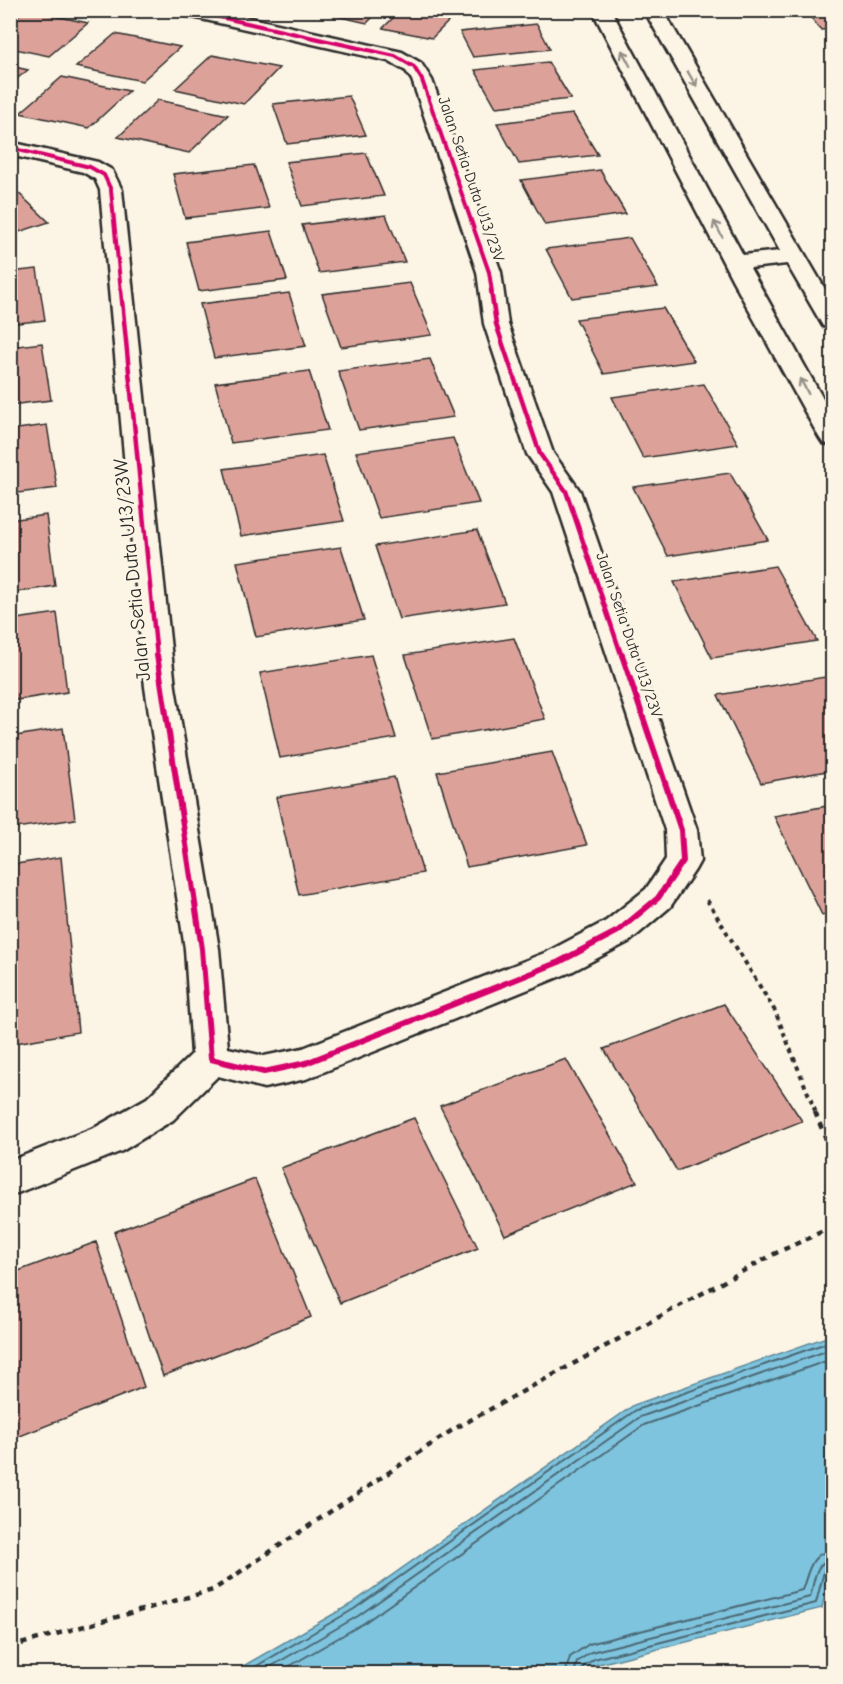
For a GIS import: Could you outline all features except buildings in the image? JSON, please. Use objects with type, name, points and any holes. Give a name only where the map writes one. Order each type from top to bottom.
[{"type":"street","name":"Jalan Setia Duta U13/23V","points":[[188,10],[395,56],[414,67],[422,80],[489,272],[496,324],[540,454],[566,490],[670,796],[681,830],[683,861]]},
{"type":"street","points":[[601,10],[832,437]]},
{"type":"street","points":[[653,10],[832,321]]},
{"type":"street","name":"Jalan Setia Duta U13/23W","points":[[10,148],[90,167],[104,176],[111,190],[160,687],[202,949],[211,1059]]},
{"type":"street","points":[[736,263],[794,256]]},
{"type":"street","points":[[10,1179],[109,1139],[160,1109],[211,1059],[264,1072],[306,1063],[559,962],[618,931],[658,898],[683,861]]},
{"type":"path","points":[[683,861],[775,1011],[832,1154]]},
{"type":"path","points":[[10,1647],[213,1590],[454,1429],[776,1253],[832,1227]]},
{"type":"water","points":[[832,1335],[832,1559],[822,1608],[595,1665],[584,1673],[231,1673],[351,1604],[634,1405]]},
{"type":"cycle path","points":[[10,148],[90,167],[104,175],[111,190],[160,687],[202,949],[211,1059],[264,1072],[306,1063],[559,962],[618,931],[658,898],[683,861],[681,830],[566,491],[540,454],[496,324],[489,272],[422,80],[414,67],[395,56],[188,10]]}]
